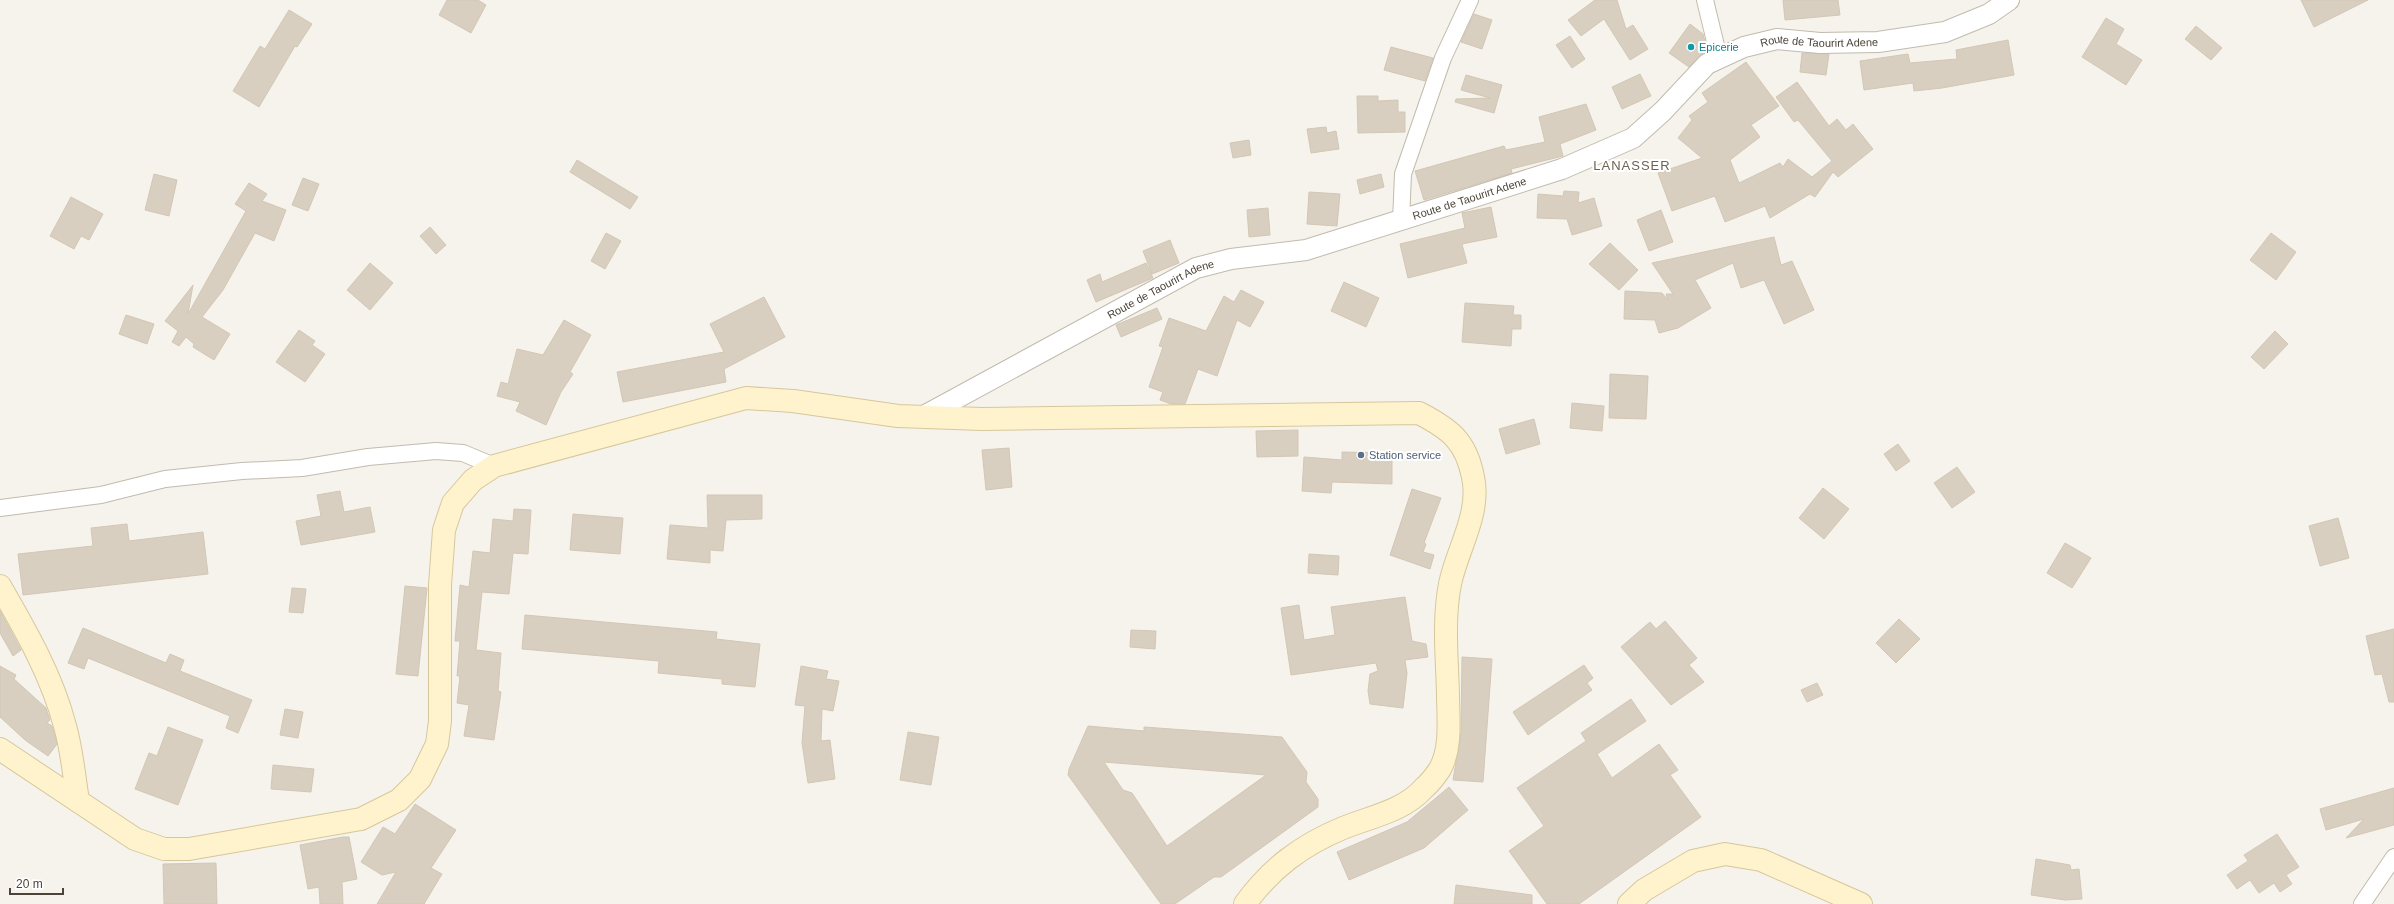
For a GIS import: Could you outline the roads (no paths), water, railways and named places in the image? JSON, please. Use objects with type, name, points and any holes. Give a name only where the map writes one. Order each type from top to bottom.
[{"type":"main road","points":[[0,749],[135,839],[164,848],[189,850],[361,819],[399,800],[420,778],[437,744],[439,729],[440,585],[444,530],[453,503],[473,480],[494,466],[746,398],[770,399],[898,416],[982,419],[1419,413],[1446,427],[1463,446],[1474,478],[1473,512],[1450,583],[1446,617],[1449,737],[1440,768],[1423,790],[1401,806],[1343,828],[1302,847],[1261,882],[1245,904]]},
{"type":"main road","points":[[0,586],[34,645],[55,692],[66,727],[78,801]]},
{"type":"main road","points":[[1629,904],[1644,890],[1693,861],[1725,854],[1761,860],[1861,904]]},
{"type":"street","points":[[1401,221],[1403,174],[1443,58],[1470,0]]},
{"type":"street","points":[[1705,0],[1719,58]]},
{"type":"street","name":"Route de Taourirt Adene","points":[[922,417],[1196,268],[1231,259],[1306,250],[1562,169],[1634,138],[1664,111],[1708,64],[1744,47],[1777,39],[1820,43],[1878,42],[1945,32],[1989,14],[2009,0]]},
{"type":"street","points":[[0,508],[100,495],[165,479],[242,471],[302,468],[368,457],[436,451],[462,453],[494,466]]},
{"type":"street","points":[[2362,904],[2394,857]]},
{"type":"place","name":"Epicerie","points":[[1691,47]]},
{"type":"place","name":"Station service","points":[[1361,455]]},
{"type":"district","name":"LANASSER","points":[[1632,165]]}]
